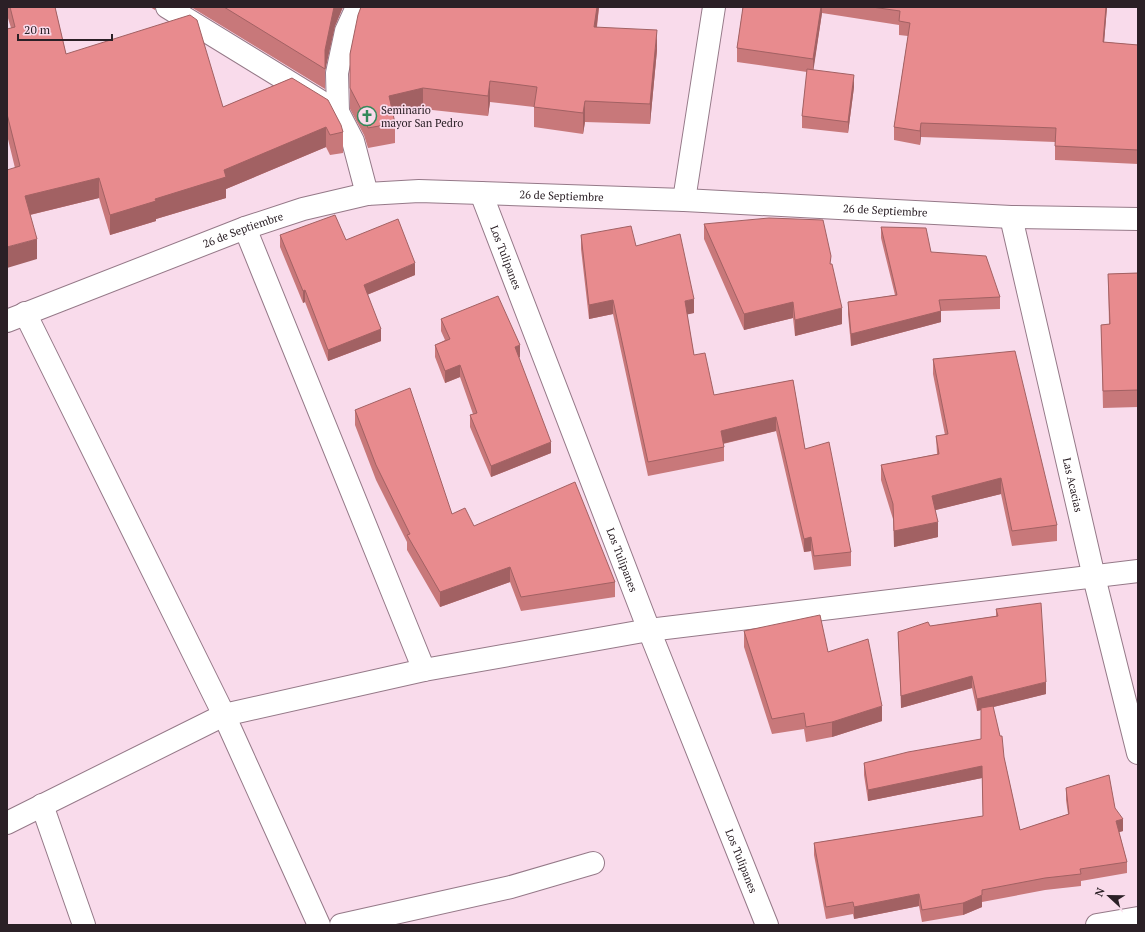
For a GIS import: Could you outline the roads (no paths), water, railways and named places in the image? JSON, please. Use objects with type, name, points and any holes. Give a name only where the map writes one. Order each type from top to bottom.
[{"type":"street","points":[[167,7],[338,112]]},
{"type":"street","points":[[357,7],[346,31],[337,72],[338,112],[353,141],[367,194]]},
{"type":"street","points":[[684,200],[714,7]]},
{"type":"street","name":"26 de Septiembre","points":[[16,317],[245,228],[302,208],[367,194],[419,191],[481,193],[684,200],[1011,217],[1138,219]]},
{"type":"street","name":"Los Tulipanes","points":[[481,193],[649,630],[767,925]]},
{"type":"street","name":"Las Acacias","points":[[1011,217],[1094,576],[1138,753]]},
{"type":"street","points":[[245,228],[424,670]]},
{"type":"street","points":[[16,317],[224,715],[319,925]]},
{"type":"street","points":[[7,823],[224,715],[424,670],[649,630],[1138,571]]},
{"type":"street","points":[[42,805],[84,925]]},
{"type":"street","points":[[341,925],[511,887],[593,864]]},
{"type":"street","points":[[1097,925],[1138,918]]},
{"type":"place","name":"Seminario mayor San Pedro","points":[[367,116]]}]
